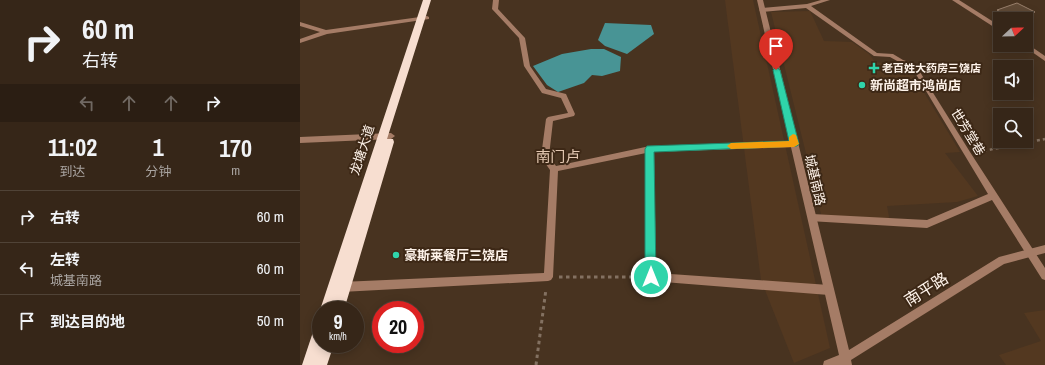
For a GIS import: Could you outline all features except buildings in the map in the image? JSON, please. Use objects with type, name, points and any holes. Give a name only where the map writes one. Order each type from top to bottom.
[{"type":"highway","name":"龙塘大道","points":[[338,301],[340,287],[424,18],[427,0]]},
{"type":"highway","name":"龙塘大道","points":[[424,18],[433,0]]},
{"type":"highway","name":"龙塘大道","points":[[332,301],[340,287]]},
{"type":"highway","points":[[309,365],[313,353]]},
{"type":"highway","points":[[320,365],[324,353]]},
{"type":"street","points":[[340,287],[548,277],[554,169],[545,156],[550,119],[572,114],[564,96],[544,91],[527,66],[522,38],[495,9],[496,0]]},
{"type":"street","name":"城基南路","points":[[760,0],[846,361]]},
{"type":"street","points":[[762,10],[807,6],[827,0]]},
{"type":"street","points":[[955,0],[993,24]]},
{"type":"street","name":"世芳堂巷","points":[[807,6],[876,55],[891,55],[913,65],[967,154],[1045,276]]},
{"type":"street","points":[[300,41],[326,32],[424,18]]},
{"type":"street","points":[[300,24],[326,32]]},
{"type":"street","points":[[1033,51],[1045,59]]},
{"type":"street","points":[[300,140],[387,136]]},
{"type":"street","points":[[554,169],[650,149],[794,144]]},
{"type":"street","points":[[650,149],[651,277],[829,290]]},
{"type":"street","points":[[812,218],[927,224],[994,195]]},
{"type":"street","name":"南平路","points":[[828,365],[846,361],[1002,260],[1045,249]]},
{"type":"path","points":[[967,154],[1045,139]]},
{"type":"path","points":[[536,365],[548,277],[651,277]]},
{"type":"shaded area","points":[[725,0],[753,0],[830,348],[794,363],[761,280]]},
{"type":"shaded area","points":[[810,11],[824,41],[852,42],[869,54],[875,62],[908,66],[960,152],[945,153],[978,196],[957,202],[887,206],[890,222],[822,218],[771,12]]},
{"type":"shaded area","points":[[1045,310],[1045,365],[1006,365],[999,355],[1041,341],[1024,313]]},
{"type":"water","points":[[605,23],[651,25],[654,34],[627,54],[605,46],[598,40]]},
{"type":"water","points":[[591,49],[604,49],[621,57],[620,71],[602,76],[592,75],[584,83],[558,92],[547,85],[533,66],[562,54]]},
{"type":"slow traffic","points":[[731,146],[794,144],[793,137]]},
{"type":"place","name":"老百姓大药房三饶店","points":[[874,68]]},
{"type":"place","name":"新尚超市鸿尚店","points":[[862,85]]},
{"type":"place","name":"豪斯莱餐厅三饶店","points":[[396,255]]},
{"type":"district","name":"南门卢","points":[[558,156]]},
{"type":"route","points":[[651,277],[650,149],[794,144],[776,70]]}]
